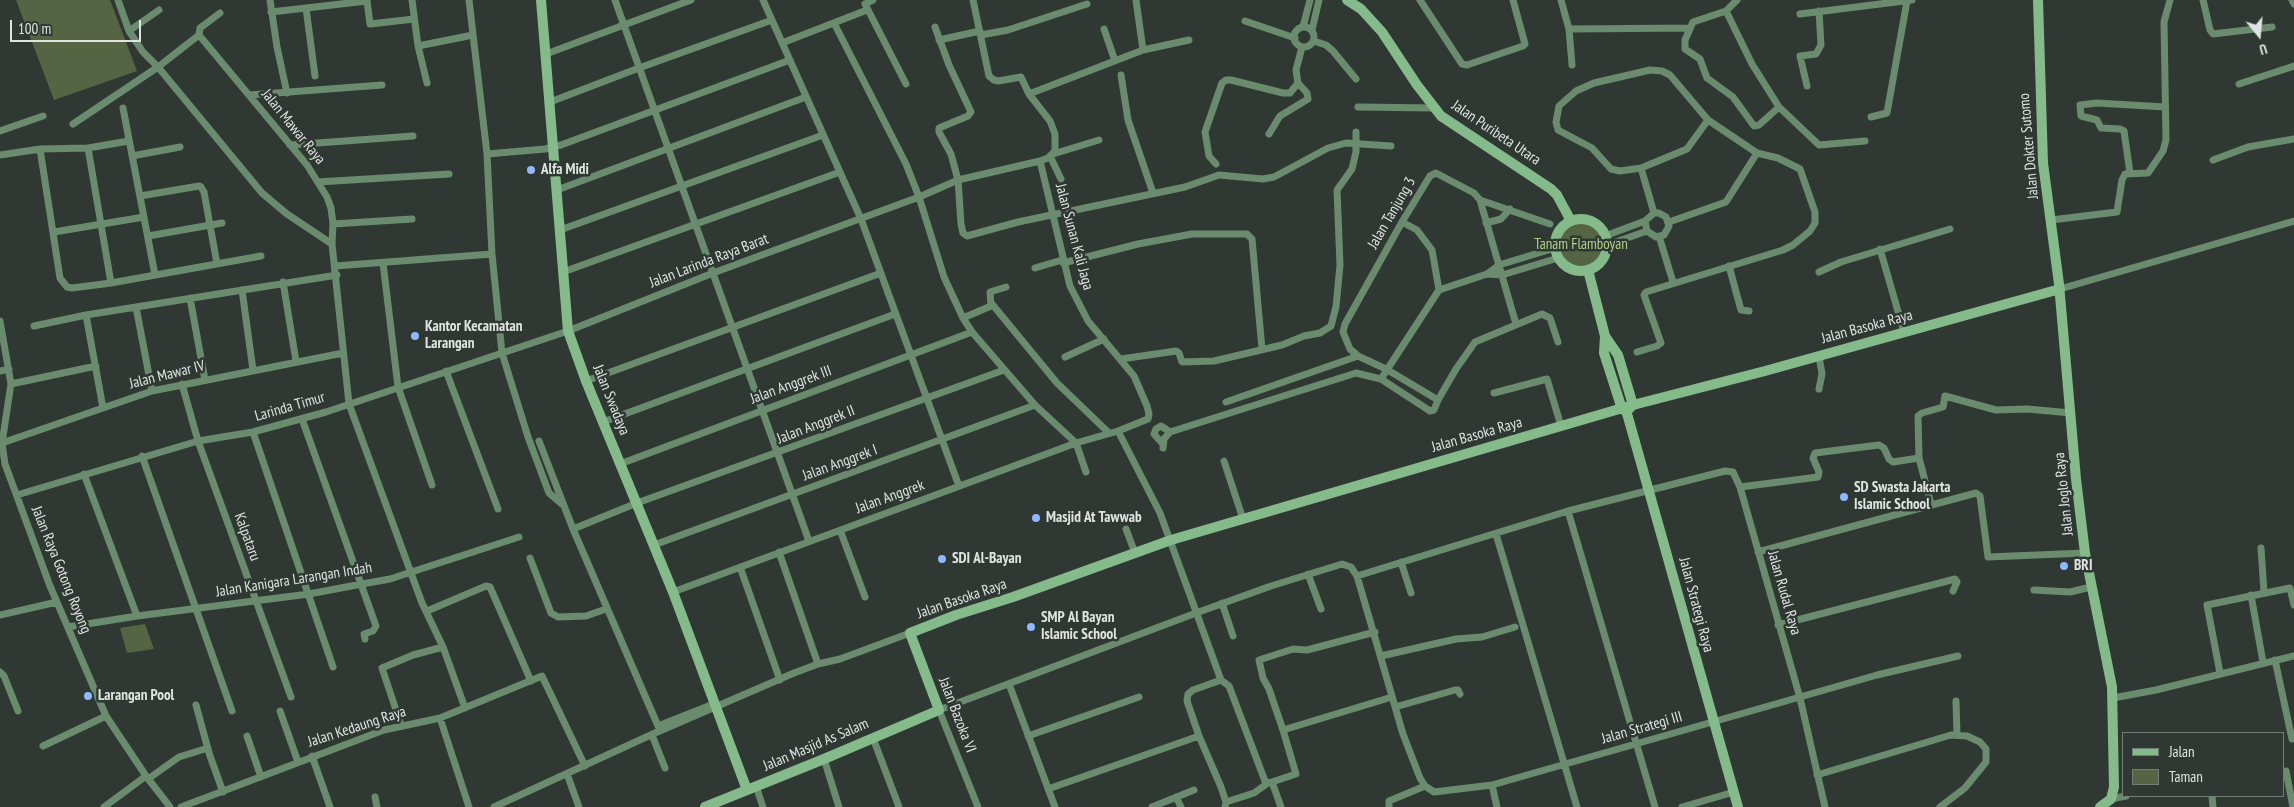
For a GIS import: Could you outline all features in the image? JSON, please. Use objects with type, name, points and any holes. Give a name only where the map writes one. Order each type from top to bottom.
[{"type":"street","points":[[118,0],[129,31],[144,52],[158,66],[262,193],[287,214],[332,244]]},
{"type":"street","points":[[270,0],[287,93]]},
{"type":"street","points":[[412,0],[418,46],[427,83]]},
{"type":"street","points":[[469,0],[487,154],[492,254],[502,352],[528,437],[549,493],[564,505]]},
{"type":"street","name":"Jalan Swadaya","points":[[541,0],[568,331],[586,381],[673,592],[716,706],[751,788]]},
{"type":"street","points":[[615,0],[622,25],[714,273],[809,541]]},
{"type":"street","points":[[664,0],[667,8]]},
{"type":"street","points":[[546,54],[691,0]]},
{"type":"street","points":[[763,0],[861,219],[959,486]]},
{"type":"street","points":[[873,0],[865,3],[867,10],[906,84]]},
{"type":"street","points":[[973,0],[992,79],[998,81],[1021,77],[1029,94],[1050,121],[1056,144],[1051,155],[1061,179]]},
{"type":"street","points":[[1136,0],[1143,50]]},
{"type":"street","points":[[1303,27],[1310,0]]},
{"type":"street","points":[[1314,41],[1312,30],[1320,0]]},
{"type":"street","name":"Jalan Puribeta Utara","points":[[1348,0],[1361,9],[1382,32],[1434,108],[1457,128],[1551,189],[1557,195],[1571,221]]},
{"type":"street","points":[[1420,0],[1462,64],[1466,65],[1525,44],[1513,0]]},
{"type":"street","points":[[1562,0],[1570,29],[1572,65]]},
{"type":"street","points":[[1737,0],[1726,10],[1693,22],[1684,40],[1685,49],[1700,59],[1708,78],[1733,97],[1754,126],[1759,125],[1779,107]]},
{"type":"street","name":"Jalan Dokter Sutomo","points":[[2038,0],[2043,163],[2059,287]]},
{"type":"street","points":[[2051,220],[2117,212],[2122,180],[2125,174],[2130,172],[2151,172],[2163,151],[2166,140],[2164,22],[2170,0]]},
{"type":"street","points":[[2203,0],[2210,30],[2213,34],[2272,27]]},
{"type":"street","points":[[2292,0],[2294,4]]},
{"type":"street","points":[[271,12],[367,1],[370,24],[414,19]]},
{"type":"street","points":[[1800,14],[1862,3],[1909,1],[1887,114],[1871,117]]},
{"type":"street","points":[[939,40],[1008,30],[1087,4]]},
{"type":"street","points":[[306,8],[315,76]]},
{"type":"street","points":[[129,31],[159,10]]},
{"type":"street","points":[[782,43],[867,10]]},
{"type":"street","points":[[1726,10],[1752,64],[1779,107],[1819,145],[1865,141]]},
{"type":"street","points":[[1807,86],[1800,56],[1816,54],[1821,45],[1819,11]]},
{"type":"street","points":[[73,124],[158,66],[199,35],[200,28],[220,13]]},
{"type":"street","points":[[550,102],[772,20]]},
{"type":"street","points":[[1244,20],[1295,38]]},
{"type":"street","points":[[834,23],[906,164],[919,197],[944,277],[963,318],[972,332],[1035,405],[1076,443],[1086,472]]},
{"type":"street","points":[[935,27],[971,112],[968,116],[939,128],[939,132],[951,154],[958,180],[959,208],[963,233],[967,236],[1185,186],[1220,175],[1263,179],[1274,177],[1337,145],[1391,146]]},
{"type":"street","points":[[1312,30],[1303,27],[1298,29],[1295,38],[1298,45],[1302,46],[1309,46],[1314,41]]},
{"type":"street","points":[[1570,29],[1690,28]]},
{"type":"street","points":[[1104,29],[1115,61]]},
{"type":"street","name":"Jalan Mawar Raya","points":[[199,35],[290,145],[327,197],[334,224],[332,244],[337,276],[349,404],[411,572],[465,708]]},
{"type":"street","points":[[418,46],[474,35]]},
{"type":"street","points":[[1029,94],[1143,50],[1189,40]]},
{"type":"street","points":[[1314,41],[1326,45],[1333,51],[1356,79]]},
{"type":"street","points":[[1269,134],[1280,116],[1308,99],[1307,93],[1298,83],[1296,70],[1302,46]]},
{"type":"street","points":[[487,154],[554,147],[790,60]]},
{"type":"street","points":[[2240,84],[2294,66]]},
{"type":"street","points":[[1637,352],[1661,343],[1645,294],[1673,282],[1793,246],[1805,236],[1815,223],[1815,212],[1800,169],[1778,158],[1757,153],[1708,120],[1670,75],[1662,71],[1650,70],[1594,83],[1576,91],[1559,106],[1556,122],[1558,130],[1592,148],[1611,168],[1620,171],[1640,168],[1687,149],[1708,120]]},
{"type":"street","points":[[1121,75],[1128,120],[1137,141],[1152,193]]},
{"type":"street","points":[[1216,164],[1209,156],[1205,132],[1223,81],[1231,80],[1283,93],[1290,93],[1298,83]]},
{"type":"street","points":[[249,95],[382,85]]},
{"type":"street","points":[[557,190],[806,97]]},
{"type":"street","points":[[2130,172],[2124,131],[2101,128],[2097,120],[2080,116],[2080,105],[2097,103],[2165,107]]},
{"type":"street","points":[[1358,107],[1434,108]]},
{"type":"street","points":[[123,108],[155,275]]},
{"type":"street","points":[[0,131],[43,116]]},
{"type":"street","points":[[1122,359],[1176,351],[1179,353],[1182,362],[1202,363],[1320,333],[1331,326],[1336,307],[1340,264],[1337,190],[1352,169],[1357,144],[1356,132]]},
{"type":"street","points":[[560,230],[823,135]]},
{"type":"street","points":[[290,145],[413,136]]},
{"type":"street","points":[[2213,160],[2248,147],[2294,139]]},
{"type":"street","points":[[1040,162],[1051,155],[1099,140]]},
{"type":"street","points":[[0,155],[40,148],[88,148],[129,141]]},
{"type":"street","points":[[132,156],[180,147]]},
{"type":"street","points":[[40,148],[62,283],[72,288],[261,256]]},
{"type":"street","points":[[88,148],[111,282]]},
{"type":"street","points":[[1668,222],[1726,202],[1757,153]]},
{"type":"street","name":"Jalan Larinda Raya Barat","points":[[568,331],[714,273],[919,197],[958,180],[1040,162]]},
{"type":"street","name":"Jalan Sunan Kali Jaga","points":[[1040,162],[1063,262],[1076,300],[1088,321],[1122,359],[1134,376],[1149,414],[1148,419],[1118,431]]},
{"type":"street","points":[[1640,168],[1654,213]]},
{"type":"street","points":[[563,272],[840,172]]},
{"type":"street","name":"Jalan Tanjung 3","points":[[1438,400],[1358,356],[1350,349],[1344,338],[1345,324],[1430,176],[1436,173],[1474,193],[1480,200]]},
{"type":"street","points":[[318,182],[449,174]]},
{"type":"street","points":[[140,196],[199,186],[204,192],[217,264]]},
{"type":"street","points":[[1480,200],[1550,224]]},
{"type":"street","points":[[1480,200],[1516,324]]},
{"type":"street","points":[[1486,223],[1501,219],[1510,209]]},
{"type":"street","points":[[1606,240],[1645,221],[1654,213],[1663,214],[1668,222],[1667,231],[1659,236],[1652,236],[1647,231],[1645,221]]},
{"type":"street","points":[[54,232],[144,217]]},
{"type":"street","points":[[334,224],[412,219]]},
{"type":"street","points":[[1582,219],[1591,221],[1597,225],[1606,240],[1602,261],[1588,270],[1574,270],[1562,263],[1556,253],[1558,232],[1571,221],[1582,219]]},
{"type":"street","points":[[2059,287],[2294,221]]},
{"type":"street","points":[[1402,222],[1417,230],[1432,250],[1438,290]]},
{"type":"street","points":[[148,236],[222,224]]},
{"type":"street","points":[[1819,272],[1841,262],[1880,249],[1950,229]]},
{"type":"street","points":[[1606,240],[1647,231]]},
{"type":"street","points":[[1035,268],[1138,244],[1192,234],[1247,234],[1252,239],[1262,349]]},
{"type":"street","points":[[1659,236],[1673,282]]},
{"type":"street","points":[[1880,249],[1904,332]]},
{"type":"street","points":[[1381,380],[1438,290],[1487,274],[1499,265],[1556,253]]},
{"type":"street","points":[[1487,274],[1502,275],[1556,253]]},
{"type":"street","points":[[335,266],[492,254]]},
{"type":"street","points":[[383,262],[398,387],[432,485]]},
{"type":"street","points":[[1729,266],[1741,310],[1749,310]]},
{"type":"street","points":[[1588,270],[1605,336],[1604,354],[1627,411]]},
{"type":"street","points":[[586,381],[881,273]]},
{"type":"street","points":[[34,326],[86,315],[284,282],[337,276]]},
{"type":"street","points":[[284,282],[296,361]]},
{"type":"street","points":[[1006,287],[990,292],[992,304],[1056,383],[1109,433]]},
{"type":"street","name":"Jalan Basoka Raya","points":[[910,633],[1171,540],[1561,426],[1627,411],[2059,287]]},
{"type":"street","name":"Jalan Joglo Raya","points":[[2059,287],[2085,553],[2111,675],[2114,787],[2111,800]]},
{"type":"street","points":[[242,290],[252,370]]},
{"type":"street","points":[[190,298],[205,380]]},
{"type":"street","points":[[963,318],[992,304]]},
{"type":"street","points":[[136,307],[152,390]]},
{"type":"street","points":[[603,422],[895,314]]},
{"type":"street","points":[[1170,432],[1160,426],[1154,434],[1162,445],[1170,432],[1356,373],[1381,380],[1430,411],[1434,410],[1456,369],[1475,342],[1542,314],[1550,318],[1558,342]]},
{"type":"street","points":[[86,315],[103,408]]},
{"type":"street","name":"Jalan Raya Gotong Royong","points":[[0,321],[11,384],[2,443],[5,464],[57,602],[106,716],[147,778],[170,807]]},
{"type":"street","name":"Larinda Timur","points":[[17,495],[142,456],[198,441],[253,432],[302,419],[568,331]]},
{"type":"street","name":"Jalan Anggrek III","points":[[620,464],[972,332]]},
{"type":"street","points":[[1605,336],[1616,349],[1622,366],[1627,411]]},
{"type":"street","points":[[1065,356],[1104,339]]},
{"type":"street","name":"Jalan Mawar IV","points":[[2,443],[152,390],[344,353]]},
{"type":"street","points":[[1226,402],[1358,356]]},
{"type":"street","points":[[1819,356],[1822,374],[1819,389]]},
{"type":"street","points":[[11,384],[96,366]]},
{"type":"street","points":[[1610,370],[1622,366]]},
{"type":"street","points":[[0,371],[9,369]]},
{"type":"street","name":"Jalan Anggrek II","points":[[574,529],[636,503],[778,454],[1004,370]]},
{"type":"street","points":[[446,371],[498,509]]},
{"type":"street","points":[[1494,393],[1547,379],[1561,426]]},
{"type":"street","name":"Kalpataru","points":[[182,384],[198,441],[291,697]]},
{"type":"street","points":[[1250,394],[1254,406]]},
{"type":"street","points":[[1931,504],[1919,458],[1918,416],[1922,412],[1943,407],[1945,396],[1996,410],[2026,409],[2072,413]]},
{"type":"street","name":"Jalan Anggrek I","points":[[654,545],[1035,405]]},
{"type":"street","name":"Jalan Strategi Raya","points":[[1627,411],[1715,722],[1732,792],[1738,807]]},
{"type":"street","points":[[302,419],[376,626],[373,631],[364,634],[364,639]]},
{"type":"street","points":[[1118,431],[1156,505],[1171,540],[1221,680],[1229,686],[1265,781],[1270,783],[1280,807]]},
{"type":"street","name":"Jalan Anggrek","points":[[673,592],[1076,443],[1118,431]]},
{"type":"street","points":[[253,432],[333,667]]},
{"type":"street","points":[[539,441],[655,731],[665,768]]},
{"type":"street","points":[[1740,487],[1818,477],[1819,472],[1813,458],[1815,453],[1879,445],[1884,448],[1889,460],[1893,462],[1919,458]]},
{"type":"street","points":[[142,456],[232,711]]},
{"type":"street","points":[[1224,460],[1243,519]]},
{"type":"street","name":"Jalan Rudal Raya","points":[[1649,490],[1725,471],[1734,473],[1740,487],[1800,698],[1826,807]]},
{"type":"street","points":[[84,474],[137,616]]},
{"type":"street","points":[[1357,576],[1568,511],[1649,490]]},
{"type":"street","points":[[1758,552],[1976,493],[1980,496],[1983,512],[1988,557],[2085,553]]},
{"type":"street","points":[[1568,511],[1655,807]]},
{"type":"street","points":[[1126,529],[1135,553]]},
{"type":"street","points":[[840,530],[865,597]]},
{"type":"street","points":[[1496,534],[1577,807]]},
{"type":"street","name":"Jalan Kanigara Larangan Indah","points":[[68,627],[137,616],[256,602],[362,584],[411,572],[519,537]]},
{"type":"street","points":[[2261,548],[2264,592]]},
{"type":"street","points":[[779,552],[818,664]]},
{"type":"street","points":[[530,558],[550,613],[558,617],[586,616],[606,609]]},
{"type":"street","points":[[1401,562],[1411,593]]},
{"type":"street","points":[[939,710],[1222,603],[1308,574],[1345,564],[1351,567],[1357,576],[1411,756],[1427,788],[1389,801],[1389,807]]},
{"type":"street","points":[[740,567],[780,680]]},
{"type":"street","points":[[1308,574],[1321,609]]},
{"type":"street","points":[[1778,625],[1944,581],[1956,580],[1954,591]]},
{"type":"street","points":[[426,611],[486,586],[490,587],[531,681]]},
{"type":"street","points":[[2034,590],[2070,592],[2091,587]]},
{"type":"street","points":[[2220,673],[2207,604],[2290,588],[2294,605]]},
{"type":"street","points":[[2251,595],[2263,662]]},
{"type":"street","points":[[0,615],[57,602]]},
{"type":"street","points":[[1222,603],[1233,636]]},
{"type":"street","points":[[1381,656],[1456,639],[1482,637],[1515,627]]},
{"type":"street","points":[[1221,680],[1193,690],[1187,696],[1199,736],[1225,804],[1254,793],[1270,783],[1296,774],[1283,730],[1258,660],[1293,649],[1307,650],[1375,632]]},
{"type":"street","points":[[494,807],[655,731],[818,664],[840,659],[910,633]]},
{"type":"street","name":"Jalan Bazoka VI","points":[[910,633],[978,807]]},
{"type":"street","points":[[401,725],[382,668],[412,655],[442,647]]},
{"type":"street","name":"Jalan Strategi III","points":[[1427,788],[1438,792],[1492,785],[1877,675],[1958,656]]},
{"type":"street","points":[[2113,698],[2156,690],[2263,662],[2294,656]]},
{"type":"street","points":[[2275,660],[2292,739]]},
{"type":"street","points":[[0,672],[4,676],[18,711]]},
{"type":"street","name":"Jalan Kedaung Raya","points":[[181,807],[312,756],[401,725],[440,718],[542,676],[584,766]]},
{"type":"street","points":[[1009,684],[1055,807]]},
{"type":"street","points":[[1395,707],[1453,690],[1458,690],[1460,694]]},
{"type":"street","points":[[1028,736],[1139,697]]},
{"type":"street","points":[[1283,730],[1392,697]]},
{"type":"street","points":[[1956,701],[1957,735]]},
{"type":"street","points":[[196,705],[223,792]]},
{"type":"street","name":"Jalan Masjid As Salam","points":[[707,807],[939,710]]},
{"type":"street","points":[[280,711],[298,762]]},
{"type":"street","points":[[43,746],[106,716]]},
{"type":"street","points":[[440,718],[469,807]]},
{"type":"street","points":[[1817,775],[1957,735],[1967,736],[1980,742],[1986,749],[1986,762],[1965,788],[1940,807]]},
{"type":"street","points":[[247,736],[261,777]]},
{"type":"street","points":[[1048,789],[1199,736]]},
{"type":"street","points":[[872,738],[899,807]]},
{"type":"street","points":[[104,807],[179,757],[208,748]]},
{"type":"street","points":[[312,756],[330,807]]},
{"type":"street","points":[[824,759],[838,807]]},
{"type":"street","points":[[2293,807],[2284,770],[2294,770]]},
{"type":"street","points":[[567,774],[579,807]]},
{"type":"street","points":[[1492,785],[1498,807]]},
{"type":"street","points":[[751,788],[764,807]]},
{"type":"street","points":[[1152,807],[1194,790]]},
{"type":"street","points":[[1682,807],[1732,792]]},
{"type":"street","points":[[375,797],[378,807]]},
{"type":"street","points":[[1176,797],[1181,807]]},
{"type":"street","points":[[2100,807],[2111,800],[2122,797]]},
{"type":"green space","points":[[16,0],[110,0],[137,71],[54,100]]},
{"type":"green space","name":"Tanam Flamboyan","points":[[1581,219],[1595,223],[1603,231],[1607,245],[1603,259],[1595,267],[1581,271],[1567,267],[1559,259],[1555,245],[1559,231],[1567,223]]},
{"type":"green space","points":[[145,624],[154,649],[127,653],[120,628]]},
{"type":"place","name":"Alfa Midi","points":[[531,170]]},
{"type":"place","name":"Kantor Kecamatan Larangan","points":[[415,336]]},
{"type":"place","name":"SD Swasta Jakarta Islamic School","points":[[1844,497]]},
{"type":"place","name":"Masjid At Tawwab","points":[[1036,518]]},
{"type":"place","name":"SDI Al-Bayan","points":[[942,559]]},
{"type":"place","name":"BRI","points":[[2064,566]]},
{"type":"place","name":"SMP Al Bayan Islamic School","points":[[1031,627]]},
{"type":"place","name":"Larangan Pool","points":[[88,696]]}]
